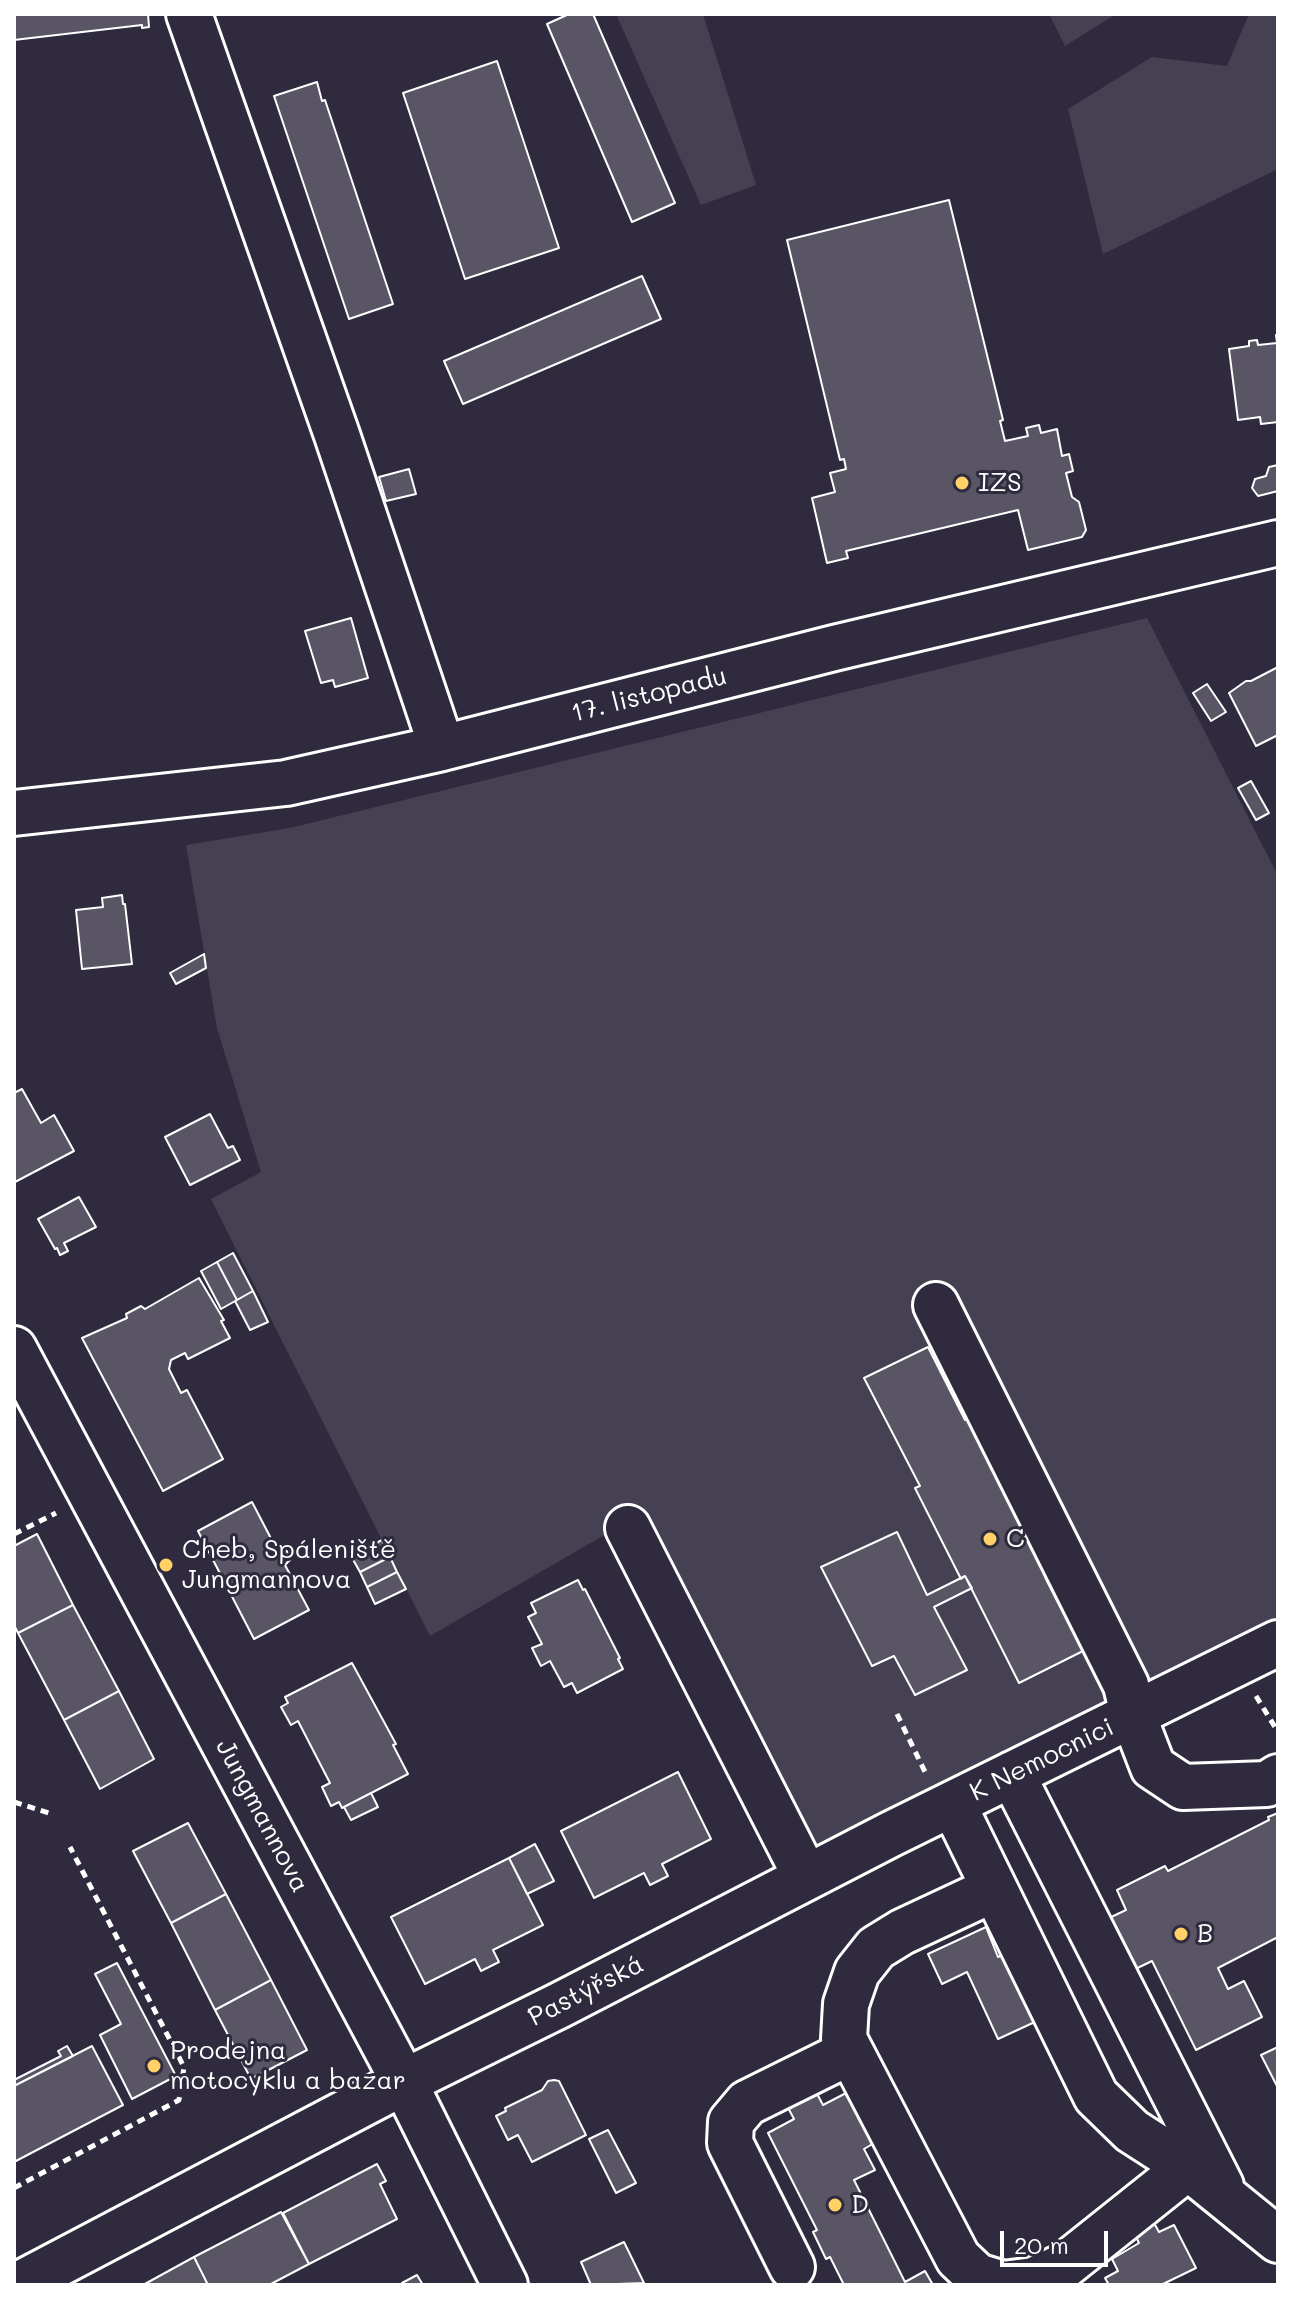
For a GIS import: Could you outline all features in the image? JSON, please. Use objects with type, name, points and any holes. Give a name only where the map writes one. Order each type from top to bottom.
[{"type":"street","points":[[189,14],[337,435],[442,748]]},
{"type":"street","name":"17. listopadu","points":[[14,813],[286,783],[442,748],[834,648],[1278,543]]},
{"type":"street","points":[[936,1305],[1126,1685],[1133,1715],[1153,1767],[1183,1787],[1267,1784],[1278,1777]]},
{"type":"street","name":"Jungmannova","points":[[14,1349],[404,2082],[505,2285]]},
{"type":"street","points":[[628,1528],[806,1877]]},
{"type":"street","name":"K Nemocnici","points":[[806,1877],[1278,1643]]},
{"type":"street","points":[[1012,1774],[1227,2198]]},
{"type":"street","points":[[948,1806],[994,1889],[1096,2096],[1132,2131],[1188,2167],[1278,2240]]},
{"type":"street","name":"Pastýřská","points":[[33,2282],[404,2082],[806,1877]]},
{"type":"street","points":[[994,1889],[902,1932],[876,1948],[857,1972],[846,2004],[844,2039],[958,2258],[977,2276],[1003,2284],[1038,2283],[1064,2266],[1188,2167]]},
{"type":"street","points":[[792,2267],[730,2143],[731,2122],[747,2103],[850,2052]]},
{"type":"path","points":[[1250,1684],[1278,1732]]},
{"type":"path","points":[[897,1714],[948,1806]]},
{"type":"path","points":[[14,1802],[52,1814]]},
{"type":"path","points":[[14,2188],[179,2100],[184,2067],[70,1847]]},
{"type":"shaded area","points":[[616,14],[703,14],[756,185],[701,205]]},
{"type":"shaded area","points":[[1049,14],[1116,14],[1065,46]]},
{"type":"shaded area","points":[[1249,14],[1278,14],[1278,169],[1103,254],[1068,109],[1152,57],[1227,66]]},
{"type":"shaded area","points":[[1147,618],[1278,876],[1278,1643],[824,1868],[644,1512],[430,1636],[211,1199],[261,1172],[217,1028],[186,845],[290,828]]},
{"type":"building","points":[[14,14],[148,14],[149,27],[142,28],[142,25],[14,40]]},
{"type":"building","points":[[569,14],[593,14],[675,203],[632,222],[547,24]]},
{"type":"building","points":[[497,61],[559,248],[465,279],[403,93]]},
{"type":"building","points":[[317,82],[393,304],[349,319],[274,96]]},
{"type":"building","points":[[949,200],[1003,420],[1000,421],[1005,441],[1028,436],[1026,428],[1039,425],[1041,433],[1057,429],[1062,456],[1069,454],[1073,471],[1066,473],[1072,497],[1079,502],[1086,530],[1082,537],[1028,550],[1018,510],[846,551],[848,558],[827,563],[812,498],[835,492],[830,473],[846,469],[844,459],[840,460],[787,240]]},
{"type":"building","points":[[642,276],[661,319],[463,404],[444,361]]},
{"type":"building","points":[[1278,335],[1278,422],[1261,424],[1260,417],[1238,420],[1229,349],[1249,346],[1249,341],[1257,340],[1258,345],[1277,343]]},
{"type":"building","points":[[1278,465],[1278,491],[1258,496],[1252,488],[1255,479],[1266,476],[1269,467]]},
{"type":"building","points":[[409,469],[416,494],[386,501],[379,477]]},
{"type":"building","points":[[351,618],[368,678],[335,687],[333,680],[321,683],[305,631]]},
{"type":"building","points":[[1278,667],[1278,735],[1256,746],[1229,693],[1246,681]]},
{"type":"building","points":[[1207,684],[1226,712],[1211,721],[1193,693]]},
{"type":"building","points":[[1251,781],[1269,813],[1256,820],[1238,788]]},
{"type":"building","points":[[122,895],[132,964],[82,969],[76,910],[103,907],[102,898]]},
{"type":"building","points":[[204,954],[206,968],[176,984],[170,973]]},
{"type":"building","points":[[22,1089],[41,1123],[54,1115],[74,1151],[15,1182],[14,1093]]},
{"type":"building","points":[[210,1114],[228,1148],[233,1146],[240,1160],[190,1185],[165,1137]]},
{"type":"building","points":[[79,1197],[96,1227],[64,1243],[68,1251],[60,1255],[38,1219]]},
{"type":"building","points":[[233,1253],[253,1291],[237,1300],[217,1262]]},
{"type":"building","points":[[217,1262],[237,1300],[221,1309],[201,1271]]},
{"type":"building","points":[[199,1278],[224,1320],[221,1321],[230,1338],[188,1359],[185,1353],[171,1360],[169,1369],[181,1393],[187,1390],[223,1459],[163,1491],[82,1338],[127,1318],[126,1314],[141,1306],[145,1309]]},
{"type":"building","points":[[253,1291],[268,1322],[250,1330],[235,1301]]},
{"type":"building","name":"C","points":[[928,1347],[965,1420],[976,1415],[1056,1571],[1045,1577],[1083,1651],[1019,1683],[965,1576],[961,1579],[915,1488],[920,1486],[864,1378]]},
{"type":"building","points":[[252,1502],[276,1548],[284,1546],[291,1559],[285,1565],[309,1610],[254,1639],[198,1531]]},
{"type":"building","points":[[897,1532],[927,1595],[965,1576],[972,1588],[934,1607],[967,1670],[915,1695],[894,1656],[872,1666],[821,1567]]},
{"type":"building","points":[[37,1534],[73,1605],[18,1633],[14,1625],[14,1546]]},
{"type":"building","points":[[382,1540],[390,1557],[360,1572],[351,1556]]},
{"type":"building","points":[[390,1557],[397,1572],[367,1587],[360,1572]]},
{"type":"building","points":[[397,1572],[406,1589],[375,1604],[367,1587]]},
{"type":"building","points":[[578,1580],[623,1669],[577,1693],[572,1683],[564,1687],[550,1661],[541,1666],[532,1648],[542,1644],[528,1617],[536,1613],[531,1603]]},
{"type":"building","points":[[73,1605],[119,1691],[64,1720],[18,1633]]},
{"type":"building","points":[[352,1663],[396,1744],[393,1745],[408,1774],[342,1808],[339,1802],[331,1806],[322,1787],[330,1783],[298,1721],[291,1725],[281,1707],[288,1703],[285,1697]]},
{"type":"building","points":[[119,1691],[154,1759],[100,1789],[64,1720]]},
{"type":"building","points":[[678,1772],[711,1839],[662,1864],[668,1876],[650,1885],[644,1873],[594,1898],[561,1831]]},
{"type":"building","points":[[371,1793],[378,1807],[351,1820],[344,1807]]},
{"type":"building","name":"B","points":[[1278,1813],[1278,1937],[1218,1968],[1228,1989],[1244,1981],[1262,2017],[1196,2050],[1152,1961],[1100,1986],[1107,1919],[1126,1910],[1117,1890],[1165,1866],[1168,1871]]},
{"type":"building","points":[[188,1823],[226,1894],[171,1923],[133,1851]]},
{"type":"building","points":[[535,1844],[554,1881],[527,1894],[509,1858]]},
{"type":"building","points":[[509,1858],[543,1925],[493,1950],[499,1962],[481,1971],[475,1959],[425,1984],[391,1917]]},
{"type":"building","points":[[226,1894],[271,1980],[215,2010],[171,1923]]},
{"type":"building","points":[[986,1927],[998,1957],[1005,1954],[1037,2021],[998,2039],[967,1972],[942,1984],[928,1954]]},
{"type":"building","points":[[117,1963],[176,2076],[132,2099],[100,2035],[121,2024],[95,1974]]},
{"type":"building","points":[[271,1980],[307,2050],[251,2079],[215,2010]]},
{"type":"building","points":[[67,2046],[73,2056],[14,2086],[14,2080],[61,2056],[58,2051]]},
{"type":"building","points":[[92,2046],[123,2105],[14,2162],[14,2086]]},
{"type":"building","points":[[1278,2047],[1278,2088],[1261,2055]]},
{"type":"building","points":[[554,2080],[559,2081],[586,2135],[532,2162],[518,2135],[508,2140],[496,2116]]},
{"type":"building","name":"D","points":[[814,2088],[823,2105],[850,2091],[881,2139],[864,2149],[875,2170],[854,2180],[905,2282],[925,2271],[933,2285],[844,2285],[830,2257],[826,2259],[813,2232],[817,2230],[768,2133],[794,2119],[785,2102]]},
{"type":"building","points":[[608,2130],[636,2183],[616,2193],[589,2139]]},
{"type":"building","points":[[377,2164],[386,2181],[380,2184],[397,2219],[309,2264],[283,2213]]},
{"type":"building","points":[[281,2212],[309,2264],[269,2285],[208,2285],[194,2257]]},
{"type":"building","points":[[1154,2223],[1159,2232],[1174,2225],[1196,2268],[1161,2285],[1109,2285],[1105,2278],[1118,2271],[1112,2259],[1139,2243],[1134,2233]]},
{"type":"building","points":[[624,2242],[644,2283],[591,2285],[581,2262]]},
{"type":"building","points":[[194,2257],[208,2285],[143,2285]]},
{"type":"building","points":[[417,2275],[423,2285],[403,2285],[402,2283]]},
{"type":"place","name":"IZS","points":[[962,483]]},
{"type":"place","name":"C","points":[[990,1539]]},
{"type":"place","name":"Cheb, Spáleniště Jungmannova","points":[[166,1565]]},
{"type":"place","name":"B","points":[[1181,1934]]},
{"type":"place","name":"Prodejna motocyklu a bazar","points":[[154,2066]]},
{"type":"place","name":"D","points":[[835,2205]]}]
